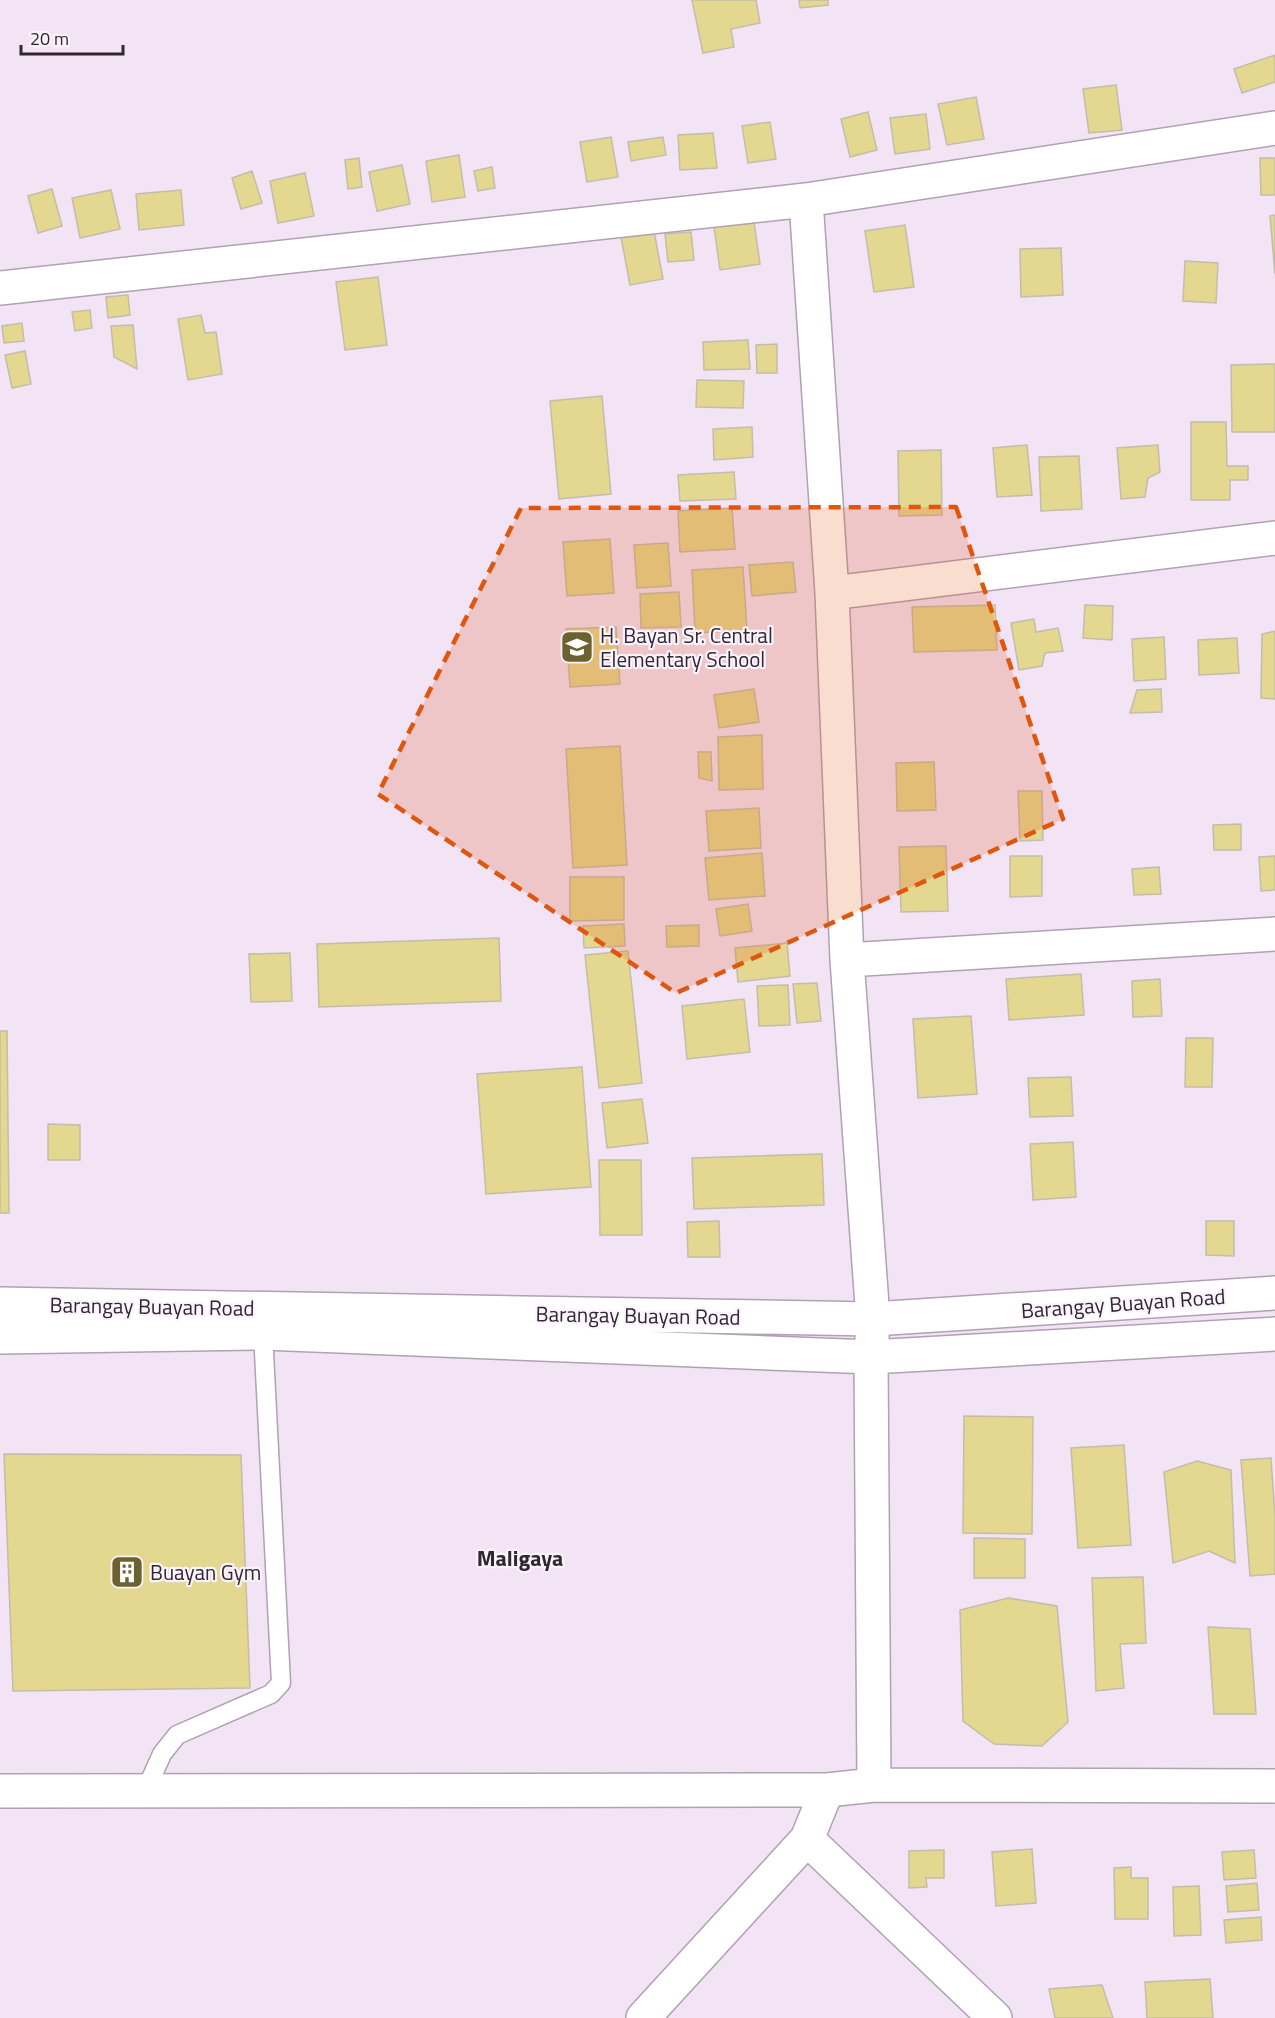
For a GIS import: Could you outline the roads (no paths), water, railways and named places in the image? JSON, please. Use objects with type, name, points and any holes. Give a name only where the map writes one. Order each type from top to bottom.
[{"type":"street","points":[[0,288],[806,200],[1275,128]]},
{"type":"street","points":[[806,200],[832,593],[847,960],[873,1319],[871,1357],[874,1785]]},
{"type":"street","points":[[832,593],[1275,538]]},
{"type":"street","points":[[847,960],[1275,934]]},
{"type":"street","name":"Barangay Buayan Road","points":[[0,1304],[873,1319],[1275,1293]]},
{"type":"street","points":[[1089,1305],[1095,1345]]},
{"type":"street","points":[[0,1336],[263,1333],[871,1357],[1275,1334]]},
{"type":"street","points":[[0,1791],[827,1790],[874,1785],[1275,1786]]},
{"type":"street","points":[[643,2018],[807,1839],[827,1790]]},
{"type":"street","points":[[807,1839],[995,2018]]},
{"type":"lane","points":[[145,1792],[162,1754],[177,1735],[271,1694],[281,1683],[263,1333]]},
{"type":"place","name":"H. Bayan Sr. Central Elementary School","points":[[577,647]]},
{"type":"place","name":"Buayan Gym","points":[[127,1572]]},
{"type":"district","name":"Maligaya","points":[[520,1558]]}]
